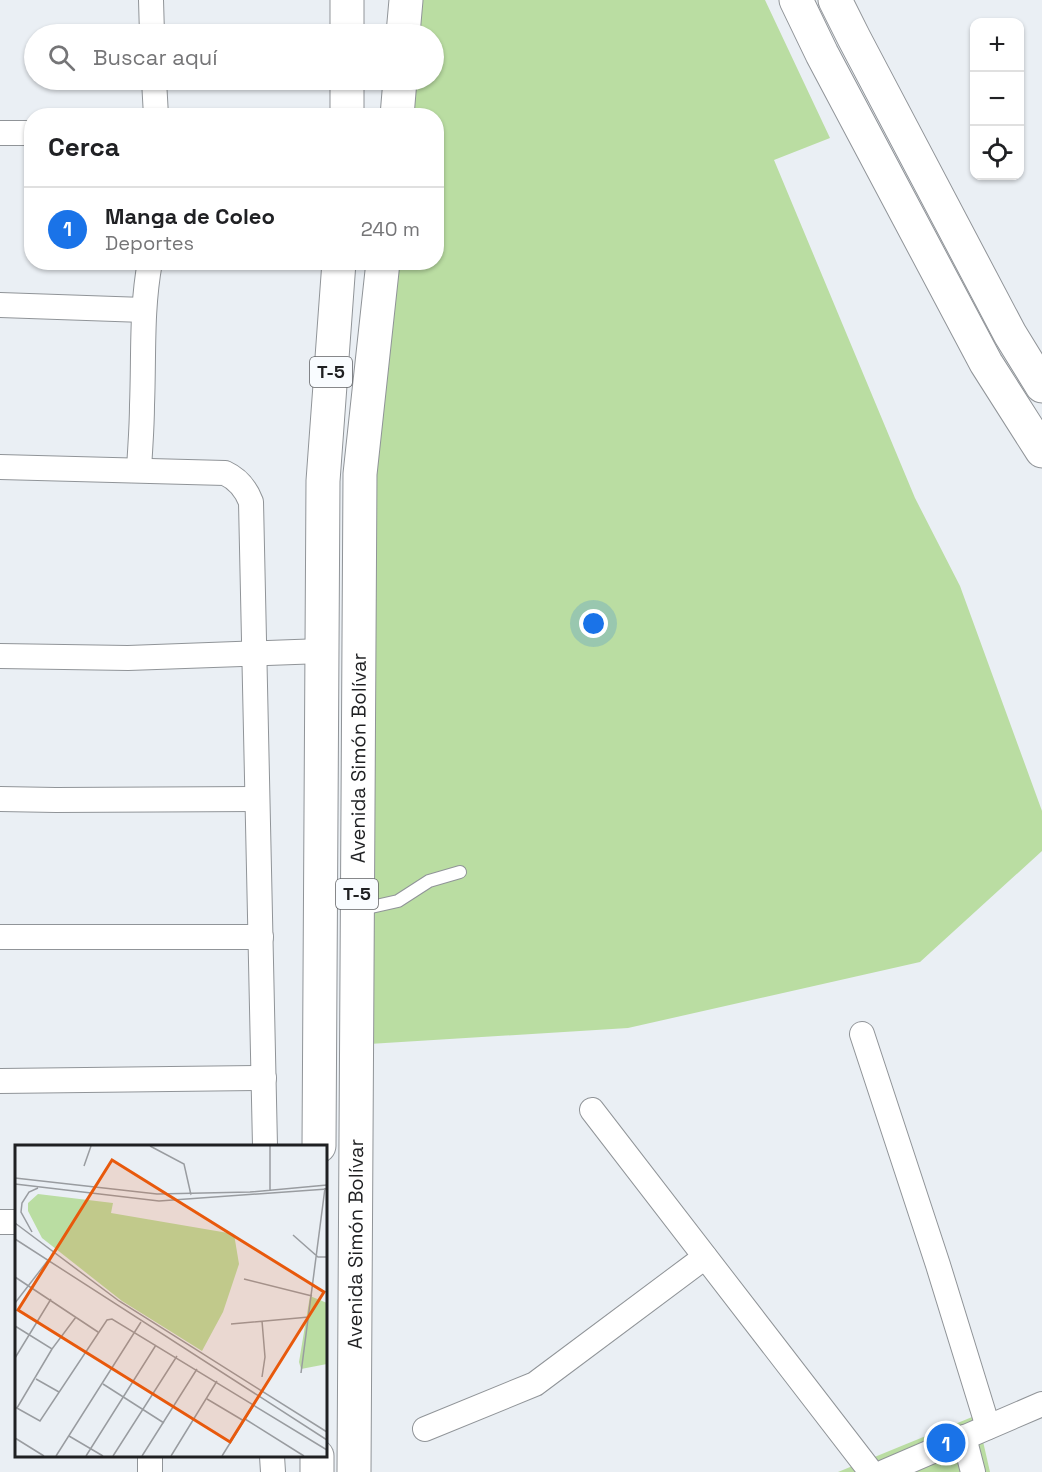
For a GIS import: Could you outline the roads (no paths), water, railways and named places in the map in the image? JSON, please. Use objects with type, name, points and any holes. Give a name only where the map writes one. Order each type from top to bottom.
[{"type":"main road","points":[[347,0],[347,24]]},
{"type":"main road","points":[[404,24],[406,0]]},
{"type":"main road","points":[[796,0],[827,65],[986,363],[1042,451]]},
{"type":"main road","points":[[835,0],[1005,323],[1042,386]]},
{"type":"main road","points":[[347,90],[347,108]]},
{"type":"main road","points":[[398,108],[399,90]]},
{"type":"main road","name":"Avenida Simón Bolívar","points":[[319,1145],[323,481],[338,270]]},
{"type":"main road","name":"Avenida Simón Bolívar","points":[[354,1472],[360,474],[382,270]]},
{"type":"street","points":[[151,0],[152,24]]},
{"type":"street","points":[[155,90],[156,108]]},
{"type":"street","points":[[0,133],[24,133]]},
{"type":"street","points":[[139,470],[145,288],[148,270]]},
{"type":"street","points":[[0,305],[144,310]]},
{"type":"street","points":[[0,467],[225,473],[232,476],[243,487],[251,502],[265,1145]]},
{"type":"street","points":[[0,656],[128,658],[322,651]]},
{"type":"street","points":[[0,800],[257,799]]},
{"type":"street","points":[[0,937],[261,937]]},
{"type":"street","points":[[862,1034],[938,1265],[988,1427]]},
{"type":"street","points":[[0,1081],[264,1078]]},
{"type":"street","points":[[592,1110],[871,1472]]},
{"type":"street","points":[[426,1429],[534,1384],[705,1257]]},
{"type":"street","points":[[884,1472],[1042,1404]]},
{"type":"street","points":[[964,1437],[973,1472]]},
{"type":"street","points":[[272,1457],[273,1472]]},
{"type":"lane","points":[[357,910],[398,901],[429,882],[460,872]]},
{"type":"place","name":"Manga de Coleo","points":[[946,1443]]}]
